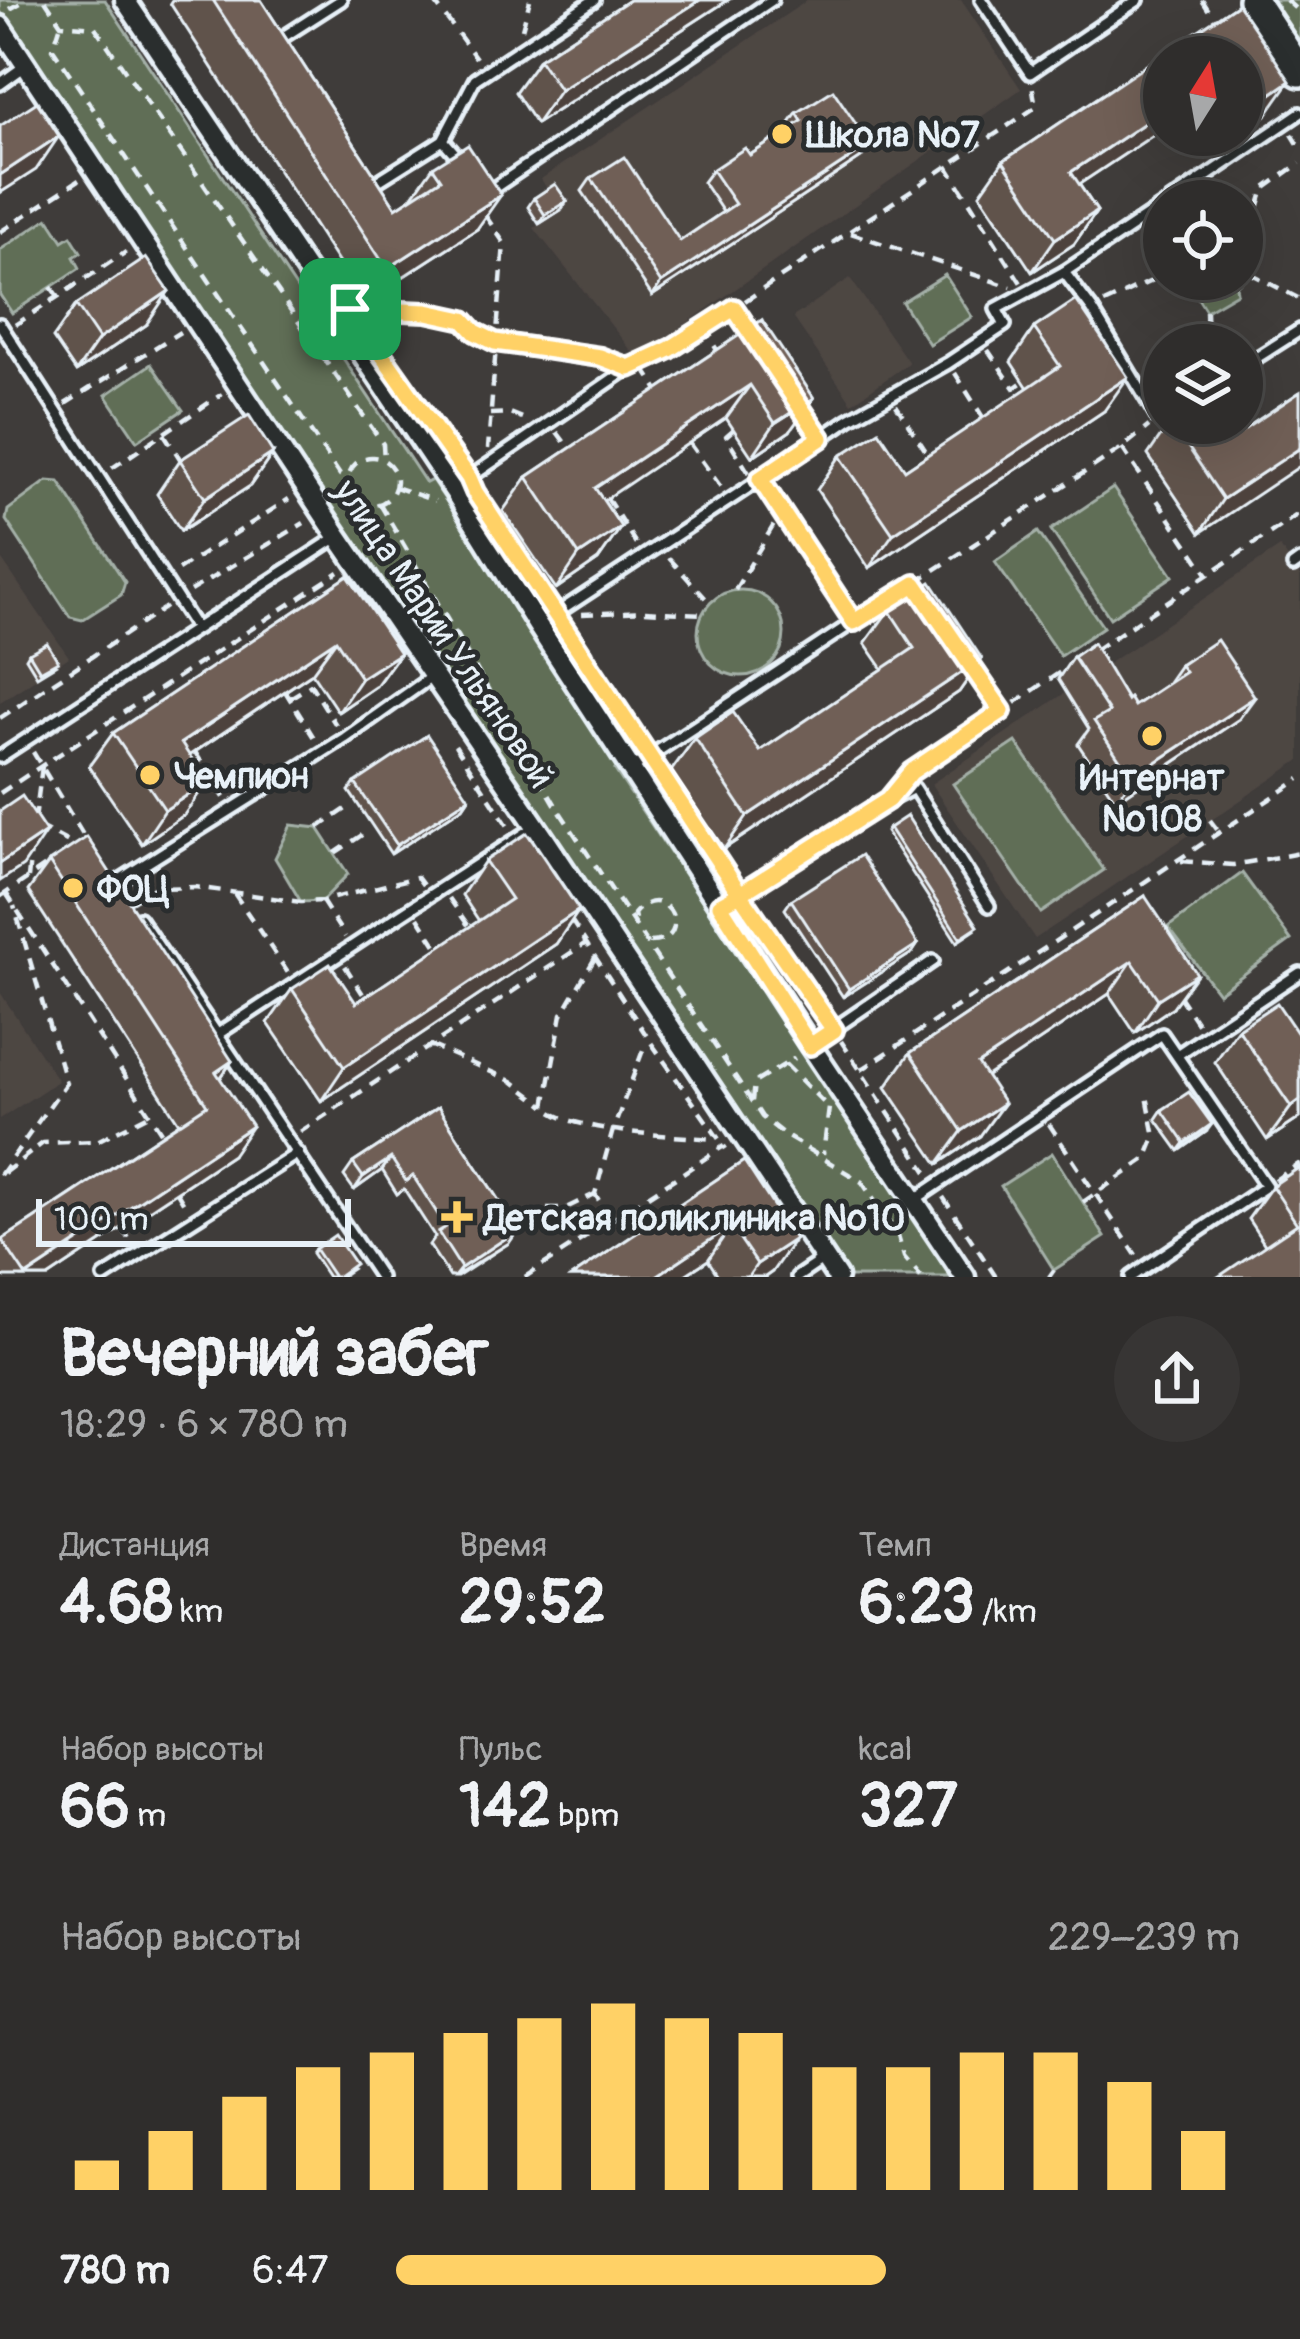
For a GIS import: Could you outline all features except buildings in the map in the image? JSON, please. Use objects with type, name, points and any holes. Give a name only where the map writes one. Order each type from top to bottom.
[{"type":"street","points":[[1253,0],[1300,72]]},
{"type":"street","points":[[129,2],[447,497],[632,768],[805,1050],[965,1277]]},
{"type":"street","name":"улица Марии Ульяновой","points":[[0,26],[837,1277]]},
{"type":"lane","points":[[289,60],[277,41],[341,0]]},
{"type":"lane","points":[[358,168],[370,187],[443,140],[475,79],[594,0]]},
{"type":"lane","points":[[482,184],[488,192],[772,0]]},
{"type":"lane","points":[[981,0],[1030,73],[1138,0]]},
{"type":"lane","points":[[0,84],[27,64]]},
{"type":"lane","points":[[1201,180],[1300,113]]},
{"type":"lane","points":[[443,140],[469,170]]},
{"type":"lane","points":[[538,626],[821,438],[949,363],[1005,325],[996,310],[1143,219]]},
{"type":"lane","points":[[1064,272],[1143,390]]},
{"type":"lane","points":[[734,308],[759,345]]},
{"type":"lane","points":[[3,328],[195,627]]},
{"type":"lane","points":[[1263,354],[1300,330]]},
{"type":"lane","points":[[447,497],[635,366]]},
{"type":"lane","points":[[796,401],[821,438]]},
{"type":"lane","points":[[632,768],[854,622],[758,481]]},
{"type":"lane","points":[[0,757],[338,536]]},
{"type":"lane","points":[[380,1277],[115,883],[345,738],[434,675]]},
{"type":"lane","points":[[720,905],[914,788],[989,906]]},
{"type":"lane","points":[[218,1034],[536,826]]},
{"type":"lane","points":[[805,1050],[933,961]]},
{"type":"lane","points":[[1177,1055],[1300,973]]},
{"type":"lane","points":[[914,1200],[1162,1034],[1266,1186],[1131,1277]]},
{"type":"lane","points":[[104,1277],[298,1153]]},
{"type":"lane","points":[[797,1277],[825,1258]]},
{"type":"path","points":[[0,15],[26,0]]},
{"type":"path","points":[[45,0],[61,24]]},
{"type":"path","points":[[433,0],[486,72]]},
{"type":"path","points":[[517,51],[530,0]]},
{"type":"path","points":[[1202,0],[1215,19]]},
{"type":"path","points":[[1286,0],[1300,13]]},
{"type":"path","points":[[61,24],[95,27],[382,444],[384,461]]},
{"type":"path","points":[[61,24],[53,49],[340,475],[349,478]]},
{"type":"path","points":[[635,366],[734,308],[1036,107],[1030,73]]},
{"type":"path","points":[[1284,123],[1300,147]]},
{"type":"path","points":[[1263,192],[1300,163]]},
{"type":"path","points":[[947,166],[1028,292]]},
{"type":"path","points":[[0,232],[79,180]]},
{"type":"path","points":[[482,184],[472,196],[504,243],[488,467]]},
{"type":"path","points":[[850,232],[1028,292]]},
{"type":"path","points":[[3,328],[126,252]]},
{"type":"path","points":[[945,275],[949,264]]},
{"type":"path","points":[[1263,280],[1300,299]]},
{"type":"path","points":[[1092,309],[1143,285]]},
{"type":"path","points":[[51,287],[58,297]]},
{"type":"path","points":[[68,290],[76,304]]},
{"type":"path","points":[[350,309],[427,312],[464,320],[495,342],[635,366],[666,402]]},
{"type":"path","points":[[1206,311],[1206,324]]},
{"type":"path","points":[[703,328],[725,363]]},
{"type":"path","points":[[56,410],[180,332]]},
{"type":"path","points":[[981,340],[1014,388],[1024,382]]},
{"type":"path","points":[[949,363],[992,430]]},
{"type":"path","points":[[100,476],[222,394]]},
{"type":"path","points":[[890,396],[936,467]]},
{"type":"path","points":[[490,414],[510,413],[525,419],[536,433]]},
{"type":"path","points":[[550,423],[579,461]]},
{"type":"path","points":[[734,430],[725,436],[758,481]]},
{"type":"path","points":[[854,622],[1143,432]]},
{"type":"path","points":[[164,434],[189,472]]},
{"type":"path","points":[[689,443],[729,500]]},
{"type":"path","points":[[1122,448],[1208,575]]},
{"type":"path","points":[[369,458],[384,461],[394,471],[392,494],[380,504],[357,500],[352,494],[351,470],[369,458]]},
{"type":"path","points":[[395,487],[447,497]]},
{"type":"path","points":[[607,498],[644,556]]},
{"type":"path","points":[[163,579],[289,499]]},
{"type":"path","points":[[380,504],[558,809],[762,1117],[862,1182],[898,1236],[904,1257],[921,1277]]},
{"type":"path","points":[[735,590],[782,511]]},
{"type":"path","points":[[1096,649],[1297,516],[1300,526]]},
{"type":"path","points":[[0,718],[176,600],[304,523]]},
{"type":"path","points":[[659,547],[710,602]]},
{"type":"path","points":[[0,793],[340,572]]},
{"type":"path","points":[[556,615],[702,614]]},
{"type":"path","points":[[556,615],[997,1277]]},
{"type":"path","points":[[965,656],[1002,711]]},
{"type":"path","points":[[888,800],[911,772],[1077,662]]},
{"type":"path","points":[[290,698],[311,685],[345,738]]},
{"type":"path","points":[[286,691],[322,751]]},
{"type":"path","points":[[26,741],[115,883]]},
{"type":"path","points":[[195,752],[232,809]]},
{"type":"path","points":[[28,878],[42,766]]},
{"type":"path","points":[[861,1070],[1300,779]]},
{"type":"path","points":[[318,828],[346,809]]},
{"type":"path","points":[[1210,820],[1219,832]]},
{"type":"path","points":[[34,824],[76,846]]},
{"type":"path","points":[[334,853],[362,835]]},
{"type":"path","points":[[86,839],[3,895],[12,901],[162,1135]]},
{"type":"path","points":[[1177,861],[1233,865],[1300,853]]},
{"type":"path","points":[[129,903],[154,888],[195,886],[322,902],[417,877],[431,895]]},
{"type":"path","points":[[442,888],[470,929],[480,922]]},
{"type":"path","points":[[234,893],[295,984]]},
{"type":"path","points":[[0,1176],[66,1083],[12,901]]},
{"type":"path","points":[[635,924],[634,914],[653,901],[665,904],[673,914],[670,937],[647,943]]},
{"type":"path","points":[[322,902],[351,948]]},
{"type":"path","points":[[412,908],[446,961]]},
{"type":"path","points":[[289,1140],[586,943]]},
{"type":"path","points":[[339,956],[373,1010]]},
{"type":"path","points":[[545,1106],[562,1014],[595,958]]},
{"type":"path","points":[[1180,997],[1206,1036]]},
{"type":"path","points":[[430,1045],[512,1081],[552,1115],[613,1130],[718,1139]]},
{"type":"path","points":[[611,1219],[595,1195],[643,1050]]},
{"type":"path","points":[[752,1101],[754,1083],[805,1050]]},
{"type":"path","points":[[785,1064],[829,1108],[823,1157]]},
{"type":"path","points":[[1083,1202],[1146,1159],[1155,1137],[1147,1096]]},
{"type":"path","points":[[1043,1114],[1145,1268]]},
{"type":"path","points":[[0,1176],[43,1143],[97,1141],[149,1115]]},
{"type":"path","points":[[525,1277],[724,1146]]},
{"type":"path","points":[[1266,1186],[1300,1163]]},
{"type":"path","points":[[547,1209],[564,1209],[595,1195]]},
{"type":"path","points":[[1048,1277],[1054,1270]]},
{"type":"shaded area","name":"Школа №7","points":[[808,0],[961,0],[1021,89],[637,358],[534,228],[560,210],[541,179]]},
{"type":"shaded area","points":[[850,278],[909,363],[852,403],[793,317]]},
{"type":"shaded area","points":[[1280,547],[1300,576],[1300,760],[1035,939],[931,784]]},
{"type":"shaded area","points":[[0,557],[69,657],[0,702]]},
{"type":"shaded area","points":[[0,992],[58,1081],[0,1119]]},
{"type":"green space","points":[[0,0],[105,0],[426,483],[432,480],[623,764],[615,770],[953,1277],[839,1277],[0,11]]},
{"type":"green space","points":[[1261,0],[1300,0],[1300,59]]},
{"type":"green space","points":[[48,218],[63,241],[71,236],[81,252],[74,257],[80,268],[12,313],[0,295],[0,250]]},
{"type":"green space","points":[[945,275],[972,317],[929,344],[902,302]]},
{"type":"green space","points":[[1199,300],[1225,300],[1206,311]]},
{"type":"green space","points":[[151,364],[183,410],[137,441],[106,395]]},
{"type":"green space","points":[[47,481],[59,482],[125,582],[121,595],[82,620],[70,617],[6,520],[8,510]]},
{"type":"green space","points":[[1113,488],[1173,576],[1110,618],[1051,530]]},
{"type":"green space","points":[[1038,532],[1103,627],[1060,656],[995,562]]},
{"type":"green space","points":[[741,590],[772,602],[784,633],[772,664],[741,676],[710,664],[698,633],[710,602]]},
{"type":"green space","points":[[1016,742],[1104,870],[1041,913],[953,784]]},
{"type":"green space","points":[[291,825],[318,828],[348,874],[322,901],[301,902],[275,858]]},
{"type":"green space","points":[[1242,873],[1291,940],[1218,993],[1168,927]]},
{"type":"green space","points":[[1052,1153],[1105,1237],[1054,1270],[1001,1186]]},
{"type":"place","name":"Школа №7","points":[[782,134]]},
{"type":"place","name":"Интернат №108","points":[[1152,736]]},
{"type":"place","name":"Чемпион","points":[[150,775]]},
{"type":"place","name":"ФОЦ","points":[[73,888]]},
{"type":"place","name":"Детская поликлиника №10","points":[[457,1217]]},
{"type":"route","points":[[350,309],[427,312],[464,320],[495,342],[600,357],[629,368],[670,349],[734,308],[821,438],[760,479],[854,622],[915,584],[1002,711],[911,772],[888,800],[740,894],[720,905],[810,1046],[834,1030],[740,894],[469,478],[350,309]]}]
